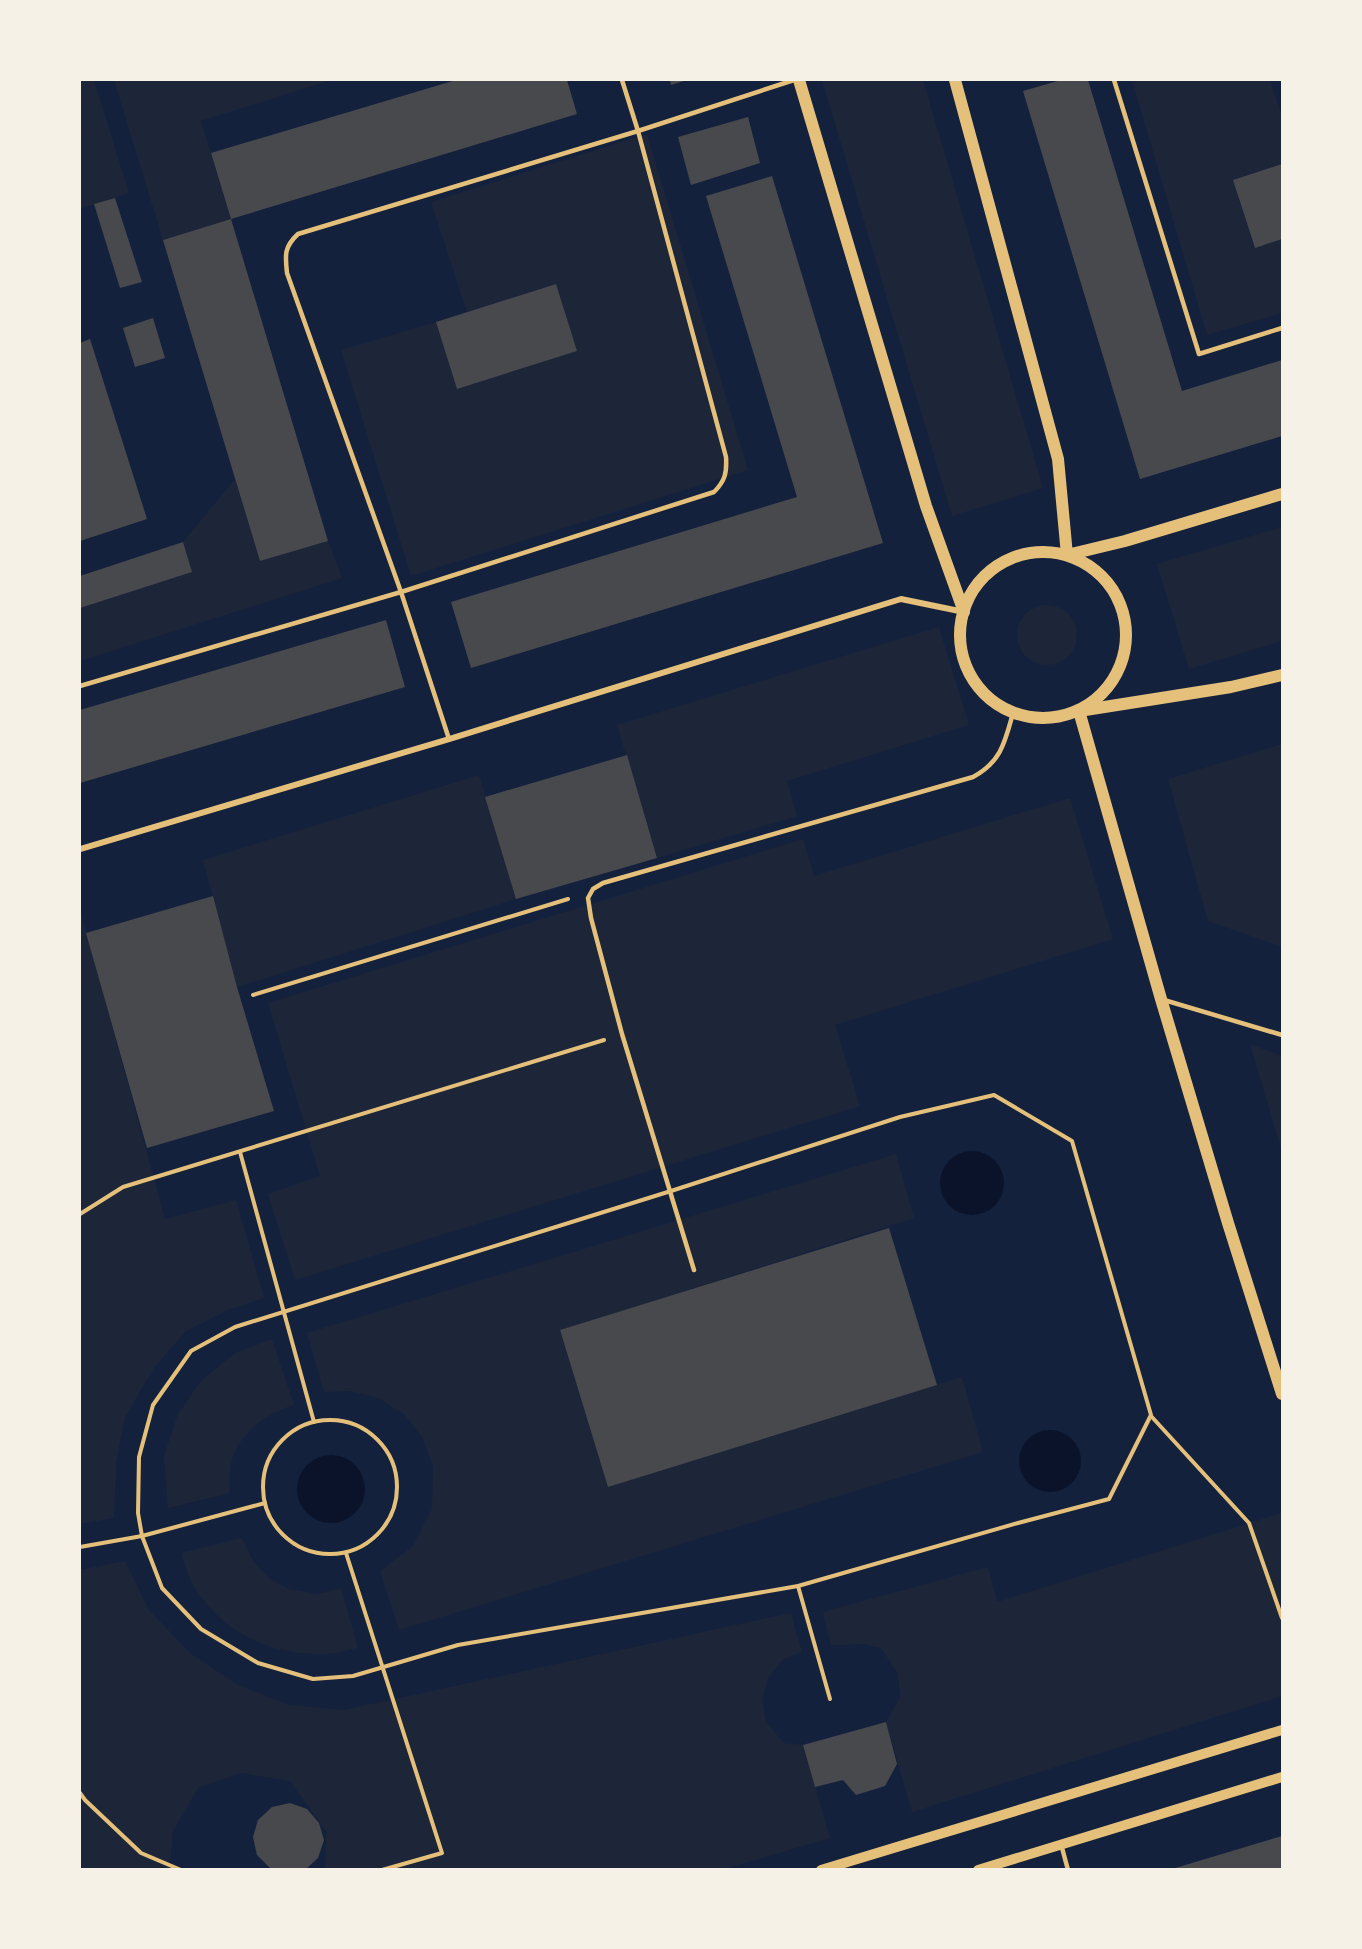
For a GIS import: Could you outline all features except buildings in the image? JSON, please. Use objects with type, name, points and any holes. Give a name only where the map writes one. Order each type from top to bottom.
[{"type":"main road","points":[[799,80],[926,506],[964,612]]},
{"type":"main road","points":[[955,80],[1058,459],[1067,555]]},
{"type":"main road","points":[[1067,555],[1125,541],[1282,494]]},
{"type":"main road","points":[[1079,711],[1100,697],[1115,677],[1125,654],[1127,629],[1121,604],[1108,582],[1090,566],[1067,555],[1045,551],[1024,554],[1004,562],[986,574],[972,592],[964,612],[960,636],[964,661],[975,683],[992,701],[1013,713],[1035,718],[1058,718],[1079,711],[1231,687],[1282,675]]},
{"type":"main road","points":[[1079,711],[1161,999],[1282,1394]]},
{"type":"street","points":[[80,849],[449,739],[901,600],[964,612]]},
{"type":"street","points":[[821,1869],[1282,1730]]},
{"type":"street","points":[[978,1869],[1282,1777]]},
{"type":"lane","points":[[80,686],[401,592],[714,492],[723,484],[727,472],[726,457],[638,131],[622,80]]},
{"type":"lane","points":[[449,739],[401,592],[287,273],[287,244],[298,234],[638,131],[794,80]]},
{"type":"lane","points":[[1114,80],[1199,354],[1282,328]]},
{"type":"lane","points":[[694,1270],[622,1034],[591,918],[588,898],[593,889],[603,883],[973,777],[985,770],[997,758],[1006,740],[1013,713]]},
{"type":"lane","points":[[1161,999],[1282,1035]]},
{"type":"lane","points":[[1061,1844],[1068,1869]]},
{"type":"path","points":[[254,994],[568,899]]},
{"type":"path","points":[[80,1214],[123,1187],[622,1034]]},
{"type":"path","points":[[1151,1416],[1109,1499],[798,1586],[458,1645],[353,1676],[313,1679],[258,1663],[201,1629],[162,1588],[142,1536],[138,1513],[139,1457],[153,1405],[191,1351],[235,1327],[671,1191],[900,1116],[994,1095],[1071,1141],[1151,1416],[1249,1523],[1282,1618]]},
{"type":"path","points":[[240,1152],[314,1422]]},
{"type":"path","points":[[340,1420],[365,1430],[384,1447],[396,1471],[397,1497],[388,1522],[370,1542],[346,1553],[320,1554],[295,1545],[276,1527],[265,1503],[263,1477],[273,1452],[290,1432],[314,1422],[340,1420]]},
{"type":"path","points":[[80,1547],[142,1536],[265,1503]]},
{"type":"path","points":[[346,1553],[442,1853],[382,1869]]},
{"type":"path","points":[[798,1586],[830,1699]]},
{"type":"path","points":[[80,1792],[85,1800],[141,1853],[181,1869]]},
{"type":"shaded area","points":[[80,80],[94,80],[129,193],[80,209]]},
{"type":"shaded area","points":[[114,80],[331,80],[201,121],[231,219],[163,240]]},
{"type":"shaded area","points":[[822,80],[923,80],[1043,488],[952,516]]},
{"type":"shaded area","points":[[1132,80],[1270,80],[1282,117],[1282,164],[1233,180],[1254,248],[1282,239],[1282,313],[1207,335]]},
{"type":"shaded area","points":[[647,134],[748,470],[411,576],[341,350],[436,322],[457,389],[576,351],[556,284],[467,312],[431,202]]},
{"type":"shaded area","points":[[235,479],[260,561],[328,541],[342,578],[80,661],[80,608],[192,572],[183,542]]},
{"type":"shaded area","points":[[1282,527],[1282,641],[1189,669],[1157,564]]},
{"type":"shaded area","points":[[1047,605],[1064,610],[1072,618],[1077,635],[1072,652],[1064,660],[1047,665],[1030,660],[1022,652],[1017,635],[1022,618],[1030,610]]},
{"type":"shaded area","points":[[939,627],[969,725],[787,781],[797,816],[657,858],[617,725]]},
{"type":"shaded area","points":[[1282,744],[1282,947],[1208,921],[1168,779]]},
{"type":"shaded area","points":[[479,775],[516,899],[237,987],[203,860]]},
{"type":"shaded area","points":[[1070,798],[1113,939],[835,1025],[860,1106],[295,1280],[268,1194],[320,1176],[268,1003],[803,839],[814,876]]},
{"type":"shaded area","points":[[80,908],[165,1219],[236,1200],[264,1298],[228,1310],[186,1331],[154,1368],[125,1417],[116,1462],[114,1518],[80,1524]]},
{"type":"shaded area","points":[[1250,1044],[1282,1056],[1282,1152]]},
{"type":"shaded area","points":[[972,1151],[990,1157],[998,1165],[1004,1183],[998,1201],[990,1209],[972,1215],[954,1209],[946,1201],[940,1183],[946,1165],[954,1157]]},
{"type":"shaded area","points":[[896,1154],[914,1218],[560,1331],[608,1487],[962,1377],[983,1452],[399,1630],[380,1571],[413,1546],[432,1509],[433,1466],[422,1437],[405,1415],[378,1398],[351,1391],[324,1392],[307,1333]]},
{"type":"shaded area","points":[[272,1339],[294,1405],[262,1420],[245,1436],[233,1457],[230,1493],[168,1508],[164,1456],[178,1414],[201,1381],[235,1353]]},
{"type":"shaded area","points":[[1044,1430],[1056,1430],[1068,1435],[1076,1443],[1081,1461],[1076,1479],[1068,1487],[1056,1492],[1044,1492],[1032,1487],[1024,1479],[1019,1467],[1019,1455],[1024,1443],[1032,1435]]},
{"type":"shaded area","points":[[331,1455],[344,1458],[355,1465],[362,1476],[365,1489],[362,1502],[355,1513],[344,1520],[331,1523],[318,1520],[307,1513],[300,1502],[297,1489],[300,1476],[307,1465],[318,1458]]},
{"type":"shaded area","points":[[1282,1513],[1282,1696],[912,1812],[886,1722],[900,1697],[898,1674],[881,1648],[864,1644],[831,1645],[823,1612],[988,1567],[997,1602]]},
{"type":"shaded area","points":[[242,1538],[253,1561],[270,1579],[289,1589],[318,1594],[341,1588],[358,1648],[326,1654],[287,1651],[251,1639],[220,1618],[193,1584],[181,1553]]},
{"type":"shaded area","points":[[125,1561],[149,1610],[190,1653],[238,1685],[289,1705],[344,1710],[791,1613],[802,1652],[784,1659],[769,1676],[762,1698],[766,1722],[784,1743],[803,1745],[830,1838],[725,1869],[325,1869],[326,1832],[290,1781],[240,1773],[198,1788],[173,1831],[169,1869],[80,1870],[80,1570]]}]
